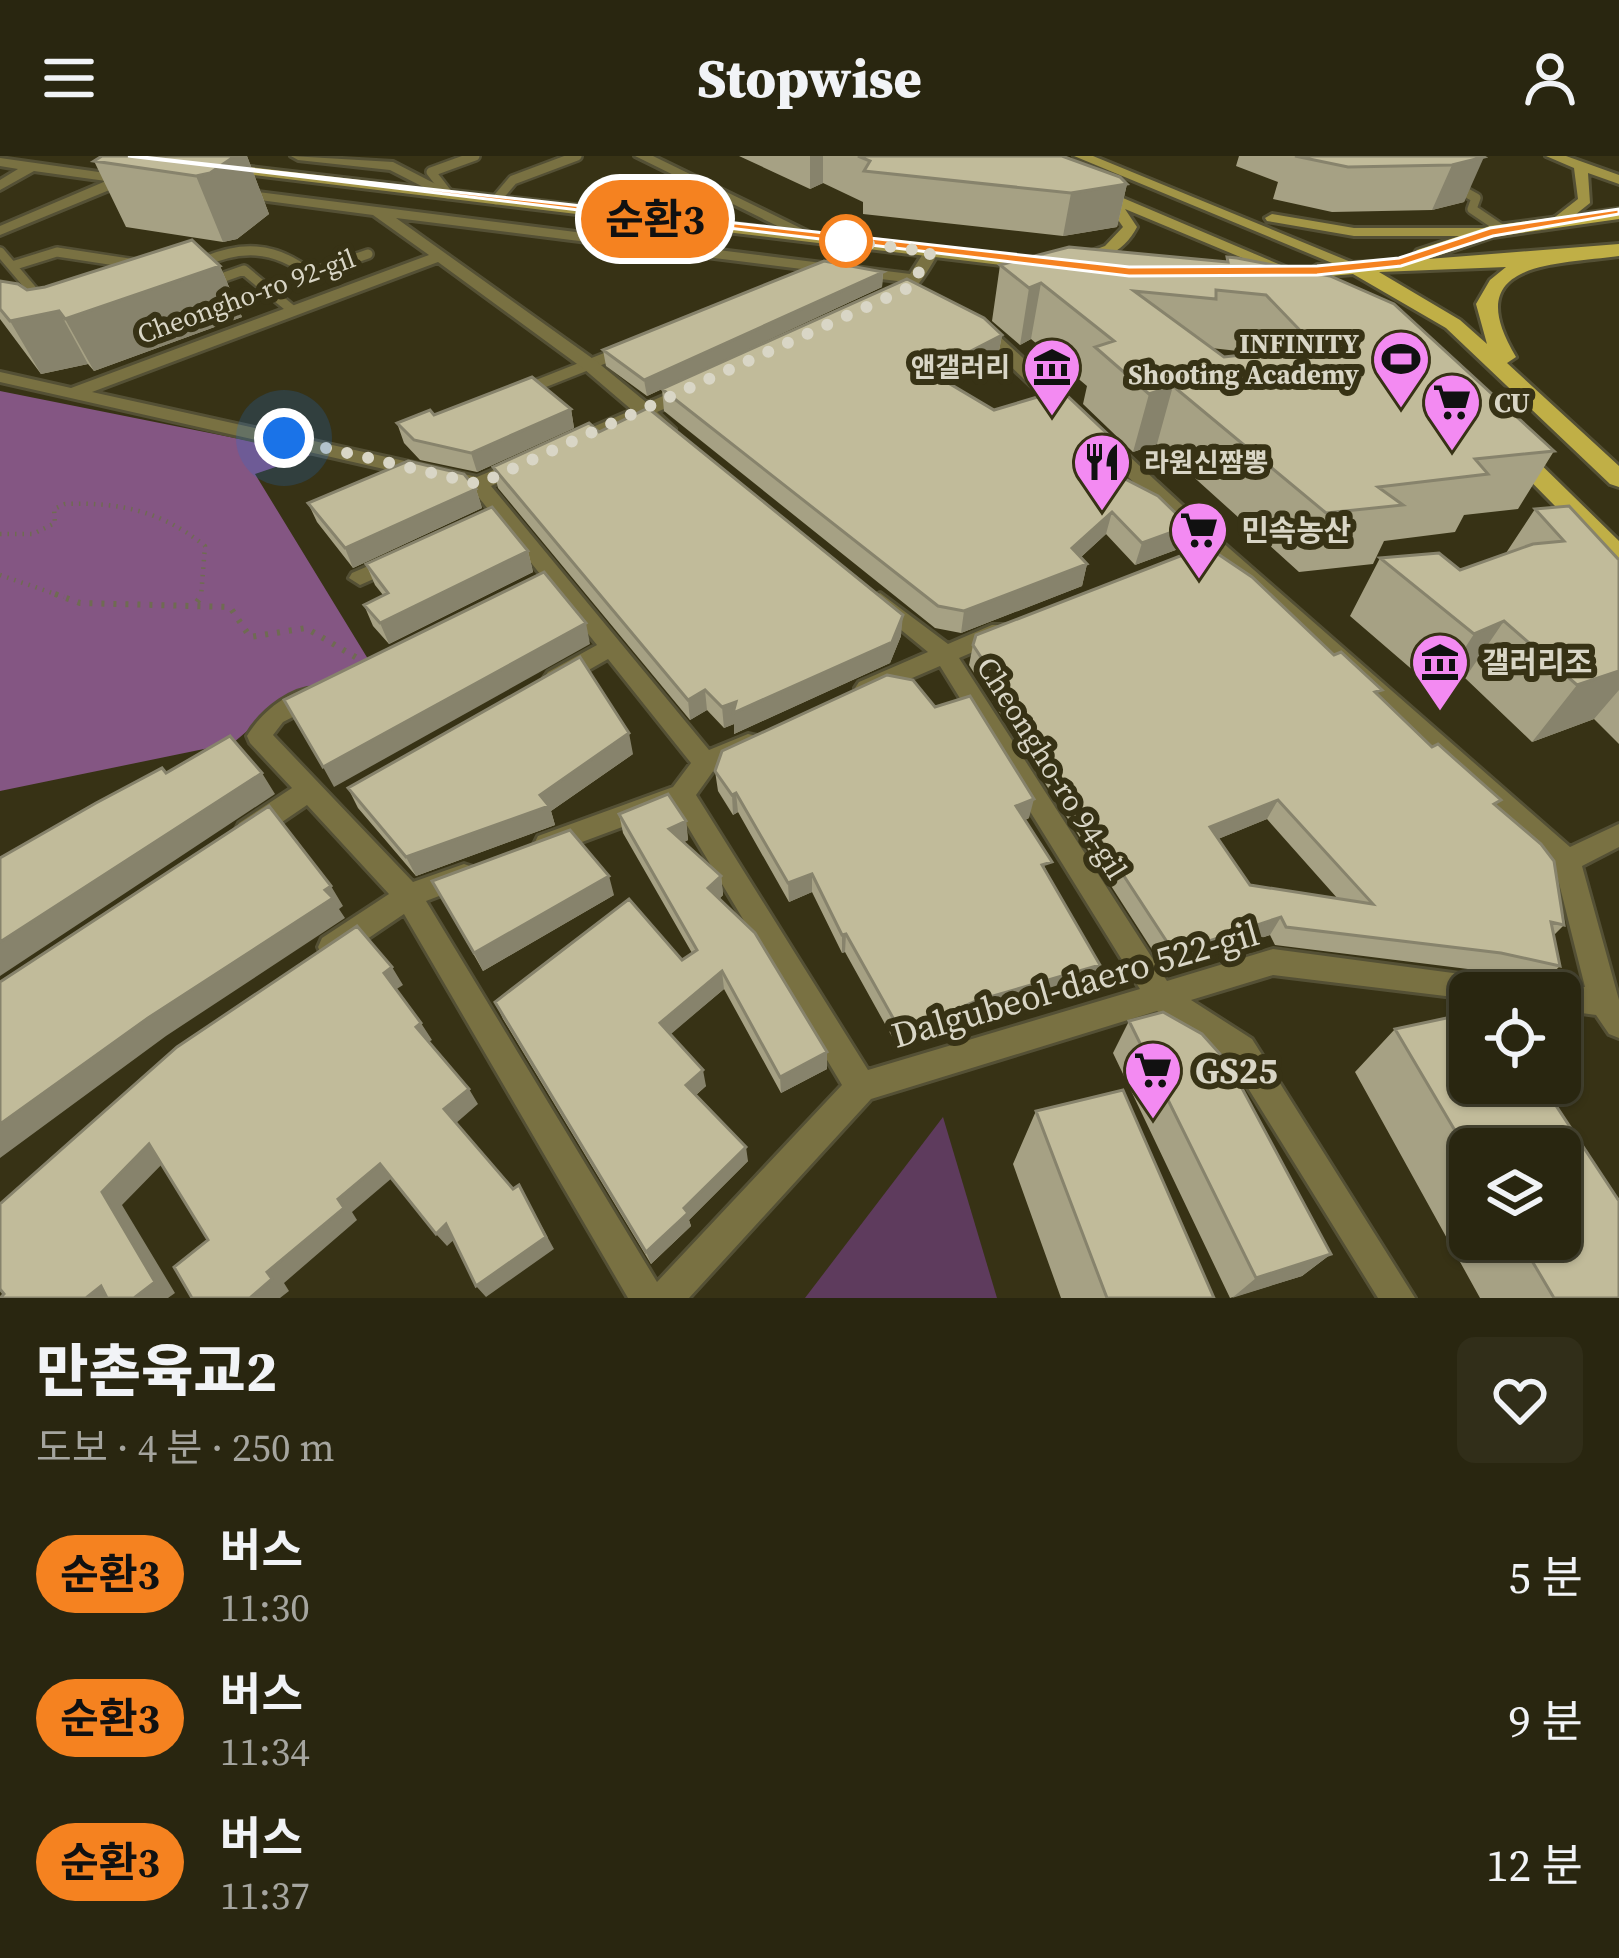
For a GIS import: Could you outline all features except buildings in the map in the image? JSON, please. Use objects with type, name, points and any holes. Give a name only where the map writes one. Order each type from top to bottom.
[{"type":"main road","points":[[1082,156],[1355,267],[1453,324],[1619,478]]},
{"type":"main road","points":[[1553,156],[1580,170],[1619,180]]},
{"type":"main road","points":[[210,166],[1104,274]]},
{"type":"main road","points":[[1556,223],[1585,200],[1580,170]]},
{"type":"main road","points":[[1057,266],[1102,254],[1126,239],[1130,227],[1117,208],[1075,183],[1287,271],[1337,298]]},
{"type":"main road","points":[[1204,202],[1354,232],[1496,231],[1619,214]]},
{"type":"main road","points":[[1401,262],[1496,231]]},
{"type":"main road","points":[[1251,273],[1401,262],[1525,262],[1619,250]]},
{"type":"main road","points":[[1524,388],[1484,323],[1485,301],[1497,281],[1525,262]]},
{"type":"main road","points":[[1495,432],[1619,556]]},
{"type":"street","points":[[298,156],[393,166],[448,194]]},
{"type":"street","points":[[642,156],[811,237]]},
{"type":"street","points":[[0,162],[122,179]]},
{"type":"street","points":[[0,186],[32,166]]},
{"type":"street","points":[[0,231],[122,179],[141,176]]},
{"type":"street","points":[[214,190],[822,267],[927,294],[990,332],[1204,551],[1567,860],[1614,1011]]},
{"type":"street","points":[[376,210],[590,365],[679,440]]},
{"type":"street","points":[[927,294],[931,252]]},
{"type":"street","name":"Cheongho-ro 92-gil","points":[[75,392],[439,257]]},
{"type":"street","points":[[873,305],[927,294]]},
{"type":"street","points":[[0,377],[479,484],[715,379]]},
{"type":"street","points":[[479,484],[492,516],[544,581],[611,647],[705,763]]},
{"type":"street","points":[[359,578],[421,550]]},
{"type":"street","name":"Cheongho-ro 94-gil","points":[[856,582],[944,652],[1161,997]]},
{"type":"street","points":[[836,703],[944,652],[1028,620]]},
{"type":"street","points":[[531,693],[611,647]]},
{"type":"street","points":[[372,667],[275,716],[259,736],[330,798],[408,896],[647,1298]]},
{"type":"street","points":[[313,960],[408,896],[682,794],[705,763],[770,733]]},
{"type":"street","points":[[666,1298],[861,1087],[682,794]]},
{"type":"street","points":[[234,841],[330,798]]},
{"type":"street","points":[[1567,860],[1619,835]]},
{"type":"street","name":"Dalgubeol-daero 522-gil","points":[[861,1087],[1273,962],[1449,984]]},
{"type":"street","points":[[1161,997],[1240,1049],[1398,1298]]},
{"type":"street","points":[[1581,1002],[1614,1011]]},
{"type":"lane","points":[[448,194],[431,172],[475,156]]},
{"type":"lane","points":[[496,200],[513,180],[578,156]]},
{"type":"lane","points":[[1438,177],[1476,198],[1472,208],[1496,231]]},
{"type":"lane","points":[[178,270],[233,248],[290,258],[310,274],[368,254]]},
{"type":"lane","points":[[0,252],[34,292]]},
{"type":"lane","points":[[12,266],[57,252],[158,267]]},
{"type":"lane","points":[[801,276],[822,267]]},
{"type":"lane","points":[[202,284],[244,270],[291,309]]},
{"type":"lane","points":[[509,396],[632,347]]},
{"type":"path","points":[[620,242],[653,194]]},
{"type":"path","points":[[0,535],[47,530],[55,523],[54,509],[64,504],[145,506],[186,528],[205,546],[204,593],[197,603]]},
{"type":"path","points":[[0,575],[80,603],[230,607],[250,637],[306,628],[372,667]]},
{"type":"shaded area","points":[[0,391],[314,454],[255,474],[368,659],[278,705],[233,743],[0,791]]},
{"type":"shaded area","points":[[943,1117],[997,1298],[805,1298]]},
{"type":"bus line","name":"순환3","points":[[134,156],[1129,272],[1317,271],[1401,262],[1490,232],[1619,214]]},
{"type":"place","name":"INFINITY Shooting Academy","points":[[1401,410]]},
{"type":"place","name":"앤갤러리","points":[[1052,418]]},
{"type":"place","name":"CU","points":[[1452,453]]},
{"type":"place","name":"라원신짬뽕","points":[[1102,513]]},
{"type":"place","name":"민속농산","points":[[1199,581]]},
{"type":"place","name":"갤러리조","points":[[1440,713]]},
{"type":"place","name":"GS25","points":[[1153,1121]]},
{"type":"route","points":[[284,438],[479,484],[910,287],[931,252],[846,241]]}]
